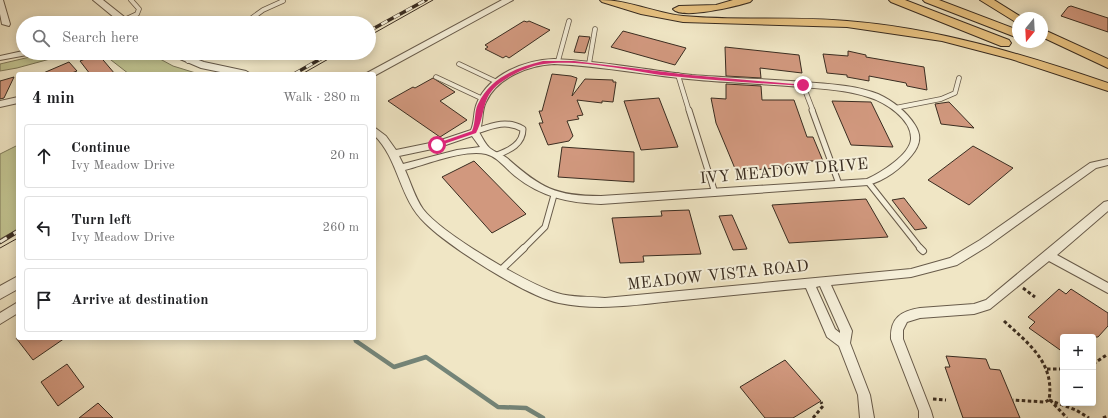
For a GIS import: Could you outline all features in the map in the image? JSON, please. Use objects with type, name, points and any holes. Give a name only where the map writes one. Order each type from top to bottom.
[{"type":"main road","points":[[606,0],[641,11],[683,19],[847,24],[935,36],[1015,56],[1108,86]]},
{"type":"main road","points":[[631,0],[665,8],[693,10],[726,7],[746,0]]},
{"type":"main road","points":[[895,0],[1108,86]]},
{"type":"main road","points":[[929,0],[1012,32]]},
{"type":"main road","points":[[986,0],[1012,15]]},
{"type":"main road","points":[[1048,36],[1108,64]]},
{"type":"main road","points":[[1048,45],[1108,68]]},
{"type":"street","points":[[97,0],[117,16]]},
{"type":"street","points":[[374,72],[510,0]]},
{"type":"street","points":[[0,4],[6,24]]},
{"type":"street","points":[[0,58],[14,56]]},
{"type":"street","points":[[188,61],[237,72]]},
{"type":"street","name":"IVY MEADOW DRIVE","points":[[401,168],[471,150],[488,151],[497,155],[536,187],[554,195],[576,200],[601,200],[868,182],[882,177],[904,159],[914,148],[917,139],[914,129],[908,120],[895,108],[873,96],[858,91],[678,75],[589,64],[558,62],[530,66],[517,70],[497,82],[483,100],[479,110],[478,123],[474,132]]},
{"type":"street","points":[[0,104],[16,100]]},
{"type":"street","name":"MEADOW VISTA ROAD","points":[[376,132],[386,142],[394,154],[415,204],[429,223],[501,270],[556,298],[605,303],[910,274],[953,262],[984,243],[1093,165],[1108,162]]},
{"type":"street","points":[[394,154],[437,145],[474,132],[488,151]]},
{"type":"street","points":[[926,418],[925,411],[897,339],[897,333],[904,317],[914,314],[958,312],[985,307],[1108,205]]},
{"type":"street","points":[[1048,256],[1108,288]]},
{"type":"street","points":[[824,282],[846,331],[844,343],[864,395],[867,418]]},
{"type":"street","points":[[0,293],[16,283]]},
{"type":"street","points":[[809,283],[831,333],[844,343]]},
{"type":"street","points":[[0,319],[16,307]]},
{"type":"street","points":[[826,321],[841,320]]},
{"type":"lane","points":[[131,0],[139,9],[137,14],[134,16]]},
{"type":"lane","points":[[255,16],[263,10],[284,1]]},
{"type":"lane","points":[[558,62],[569,21]]},
{"type":"lane","points":[[589,64],[595,29]]},
{"type":"lane","points":[[460,64],[497,82]]},
{"type":"lane","points":[[678,75],[715,193]]},
{"type":"lane","points":[[436,76],[483,100]]},
{"type":"lane","points":[[895,108],[915,102],[950,96],[955,93],[959,78]]},
{"type":"lane","points":[[803,85],[839,184]]},
{"type":"lane","points":[[474,132],[499,123],[507,122],[517,125],[523,129],[524,135],[521,141],[514,147],[497,155]]},
{"type":"lane","points":[[868,182],[923,251]]},
{"type":"lane","points":[[501,270],[545,227],[554,195]]},
{"type":"path","points":[[1004,321],[1040,357],[1047,369],[1051,383],[1049,400]]},
{"type":"path","points":[[1096,362],[1108,354]]},
{"type":"path","points":[[1047,369],[1060,369]]},
{"type":"path","points":[[1013,400],[1041,402],[1049,400],[1076,410],[1089,418]]},
{"type":"path","points":[[1049,400],[1067,418]]},
{"type":"path","points":[[813,418],[823,406],[820,402]]},
{"type":"path","points":[[1103,418],[1108,416]]},
{"type":"green space","points":[[17,60],[46,60],[0,71],[0,64]]},
{"type":"green space","points":[[111,60],[162,60],[173,66],[192,72],[126,72]]},
{"type":"green space","points":[[16,146],[16,230],[0,239],[0,154]]},
{"type":"building","points":[[1071,6],[1108,18],[1108,32],[1061,16],[1068,7]]},
{"type":"building","points":[[524,21],[529,21],[550,30],[509,58],[506,56],[503,58],[485,49],[488,47],[485,45]]},
{"type":"building","points":[[623,31],[686,48],[675,65],[611,47]]},
{"type":"building","points":[[579,36],[590,37],[585,53],[574,52]]},
{"type":"building","points":[[725,47],[799,55],[802,73],[760,68],[761,78],[726,76]]},
{"type":"building","points":[[848,51],[866,55],[866,57],[924,67],[927,90],[907,86],[906,83],[869,76],[869,81],[847,77],[847,75],[827,73],[823,54],[848,56]]},
{"type":"building","points":[[103,60],[113,72],[88,72],[80,61]]},
{"type":"building","points":[[69,62],[77,71],[74,72],[46,72]]},
{"type":"building","points":[[552,74],[577,78],[572,96],[585,79],[613,80],[613,82],[616,82],[613,102],[602,101],[602,103],[577,100],[583,115],[577,116],[579,119],[567,121],[573,136],[569,141],[548,145],[539,123],[543,123],[539,111],[542,111]]},
{"type":"building","points":[[14,77],[4,98],[0,99],[0,81]]},
{"type":"building","points":[[433,78],[455,92],[440,101],[467,120],[440,137],[388,101]]},
{"type":"building","points":[[726,84],[761,86],[762,100],[794,100],[807,137],[813,137],[823,161],[806,161],[808,166],[736,171],[716,123],[711,98],[726,99]]},
{"type":"building","points":[[659,98],[678,147],[641,150],[624,101]]},
{"type":"building","points":[[832,101],[871,102],[893,147],[851,145]]},
{"type":"building","points":[[949,102],[974,128],[941,124],[935,104]]},
{"type":"building","points":[[973,146],[1013,168],[969,205],[928,180]]},
{"type":"building","points":[[562,147],[634,152],[634,182],[558,177]]},
{"type":"building","points":[[474,161],[526,214],[492,233],[442,177]]},
{"type":"building","points":[[904,198],[927,228],[915,230],[892,200]]},
{"type":"building","points":[[866,199],[888,237],[789,243],[772,205]]},
{"type":"building","points":[[689,210],[701,254],[643,256],[644,262],[620,263],[612,218],[662,216],[661,211]]},
{"type":"building","points":[[732,215],[747,249],[733,250],[719,216]]},
{"type":"building","points":[[1059,289],[1066,294],[1071,289],[1108,313],[1108,326],[1098,337],[1096,337],[1096,334],[1060,334],[1060,350],[1029,328],[1035,322],[1028,317]]},
{"type":"building","points":[[18,340],[62,340],[33,360]]},
{"type":"building","points":[[946,356],[986,359],[990,369],[1000,370],[1020,418],[963,418],[945,367],[950,367]]},
{"type":"building","points":[[785,360],[821,401],[793,418],[765,418],[740,387]]},
{"type":"building","points":[[67,364],[84,387],[58,406],[41,382]]},
{"type":"building","points":[[98,403],[113,418],[79,418]]},
{"type":"waterway","points":[[356,340],[394,367],[426,357],[498,407],[526,408],[543,418]]},
{"type":"tram line","points":[[376,32],[433,0]]},
{"type":"tram line","points":[[306,72],[327,60]]},
{"type":"tram line","points":[[0,248],[16,239]]},
{"type":"railway","points":[[376,27],[426,0]]},
{"type":"railway","points":[[298,72],[319,60]]},
{"type":"railway","points":[[0,242],[16,232]]},
{"type":"route","points":[[437,145],[462,138],[474,132],[478,123],[480,105],[497,82],[517,70],[543,62],[574,62],[615,66],[690,77],[803,85]]}]
